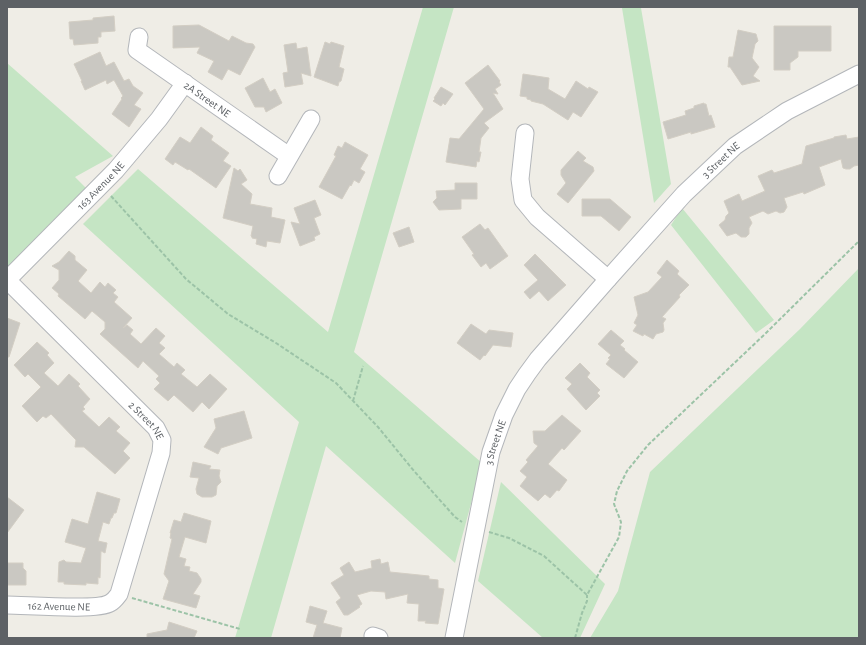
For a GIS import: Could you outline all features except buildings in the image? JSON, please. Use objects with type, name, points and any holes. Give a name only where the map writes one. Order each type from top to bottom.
[{"type":"street","name":"2A Street NE","points":[[138,37],[137,50],[289,156]]},
{"type":"street","name":"3 Street NE","points":[[454,638],[477,528],[488,466],[495,439],[504,415],[517,389],[538,359],[684,194],[735,146],[787,111],[859,74]]},
{"type":"street","name":"163 Avenue NE","points":[[7,280],[116,170],[159,119],[185,83]]},
{"type":"street","points":[[278,176],[311,119]]},
{"type":"street","points":[[525,133],[520,179],[523,200],[537,217],[608,279]]},
{"type":"street","name":"2 Street NE","points":[[7,280],[156,428],[162,440],[162,453],[115,599]]},
{"type":"street","name":"162 Avenue NE","points":[[7,605],[96,607],[115,599]]},
{"type":"path","points":[[111,196],[192,284],[228,314],[276,343],[325,375],[336,384],[378,427],[414,472],[450,511],[461,522],[468,525]]},
{"type":"path","points":[[575,638],[587,601],[587,595],[619,537],[621,522],[614,504],[617,491],[627,471],[648,445],[766,333],[859,240]]},
{"type":"path","points":[[353,401],[363,366]]},
{"type":"path","points":[[489,532],[509,538],[544,556],[587,595]]},
{"type":"path","points":[[115,599],[240,629]]},
{"type":"green space","points":[[423,7],[454,7],[354,352],[482,463],[455,563],[326,446],[271,638],[235,638],[299,422],[83,224],[138,169],[328,332]]},
{"type":"green space","points":[[622,8],[641,8],[671,184],[654,203]]},
{"type":"green space","points":[[7,63],[113,156],[75,177],[86,188],[7,270]]},
{"type":"green space","points":[[682,208],[774,320],[756,333],[671,225]]},
{"type":"green space","points":[[859,268],[859,638],[590,638],[618,591],[650,472],[800,329]]},
{"type":"green space","points":[[501,482],[605,584],[580,638],[543,638],[478,581]]}]
